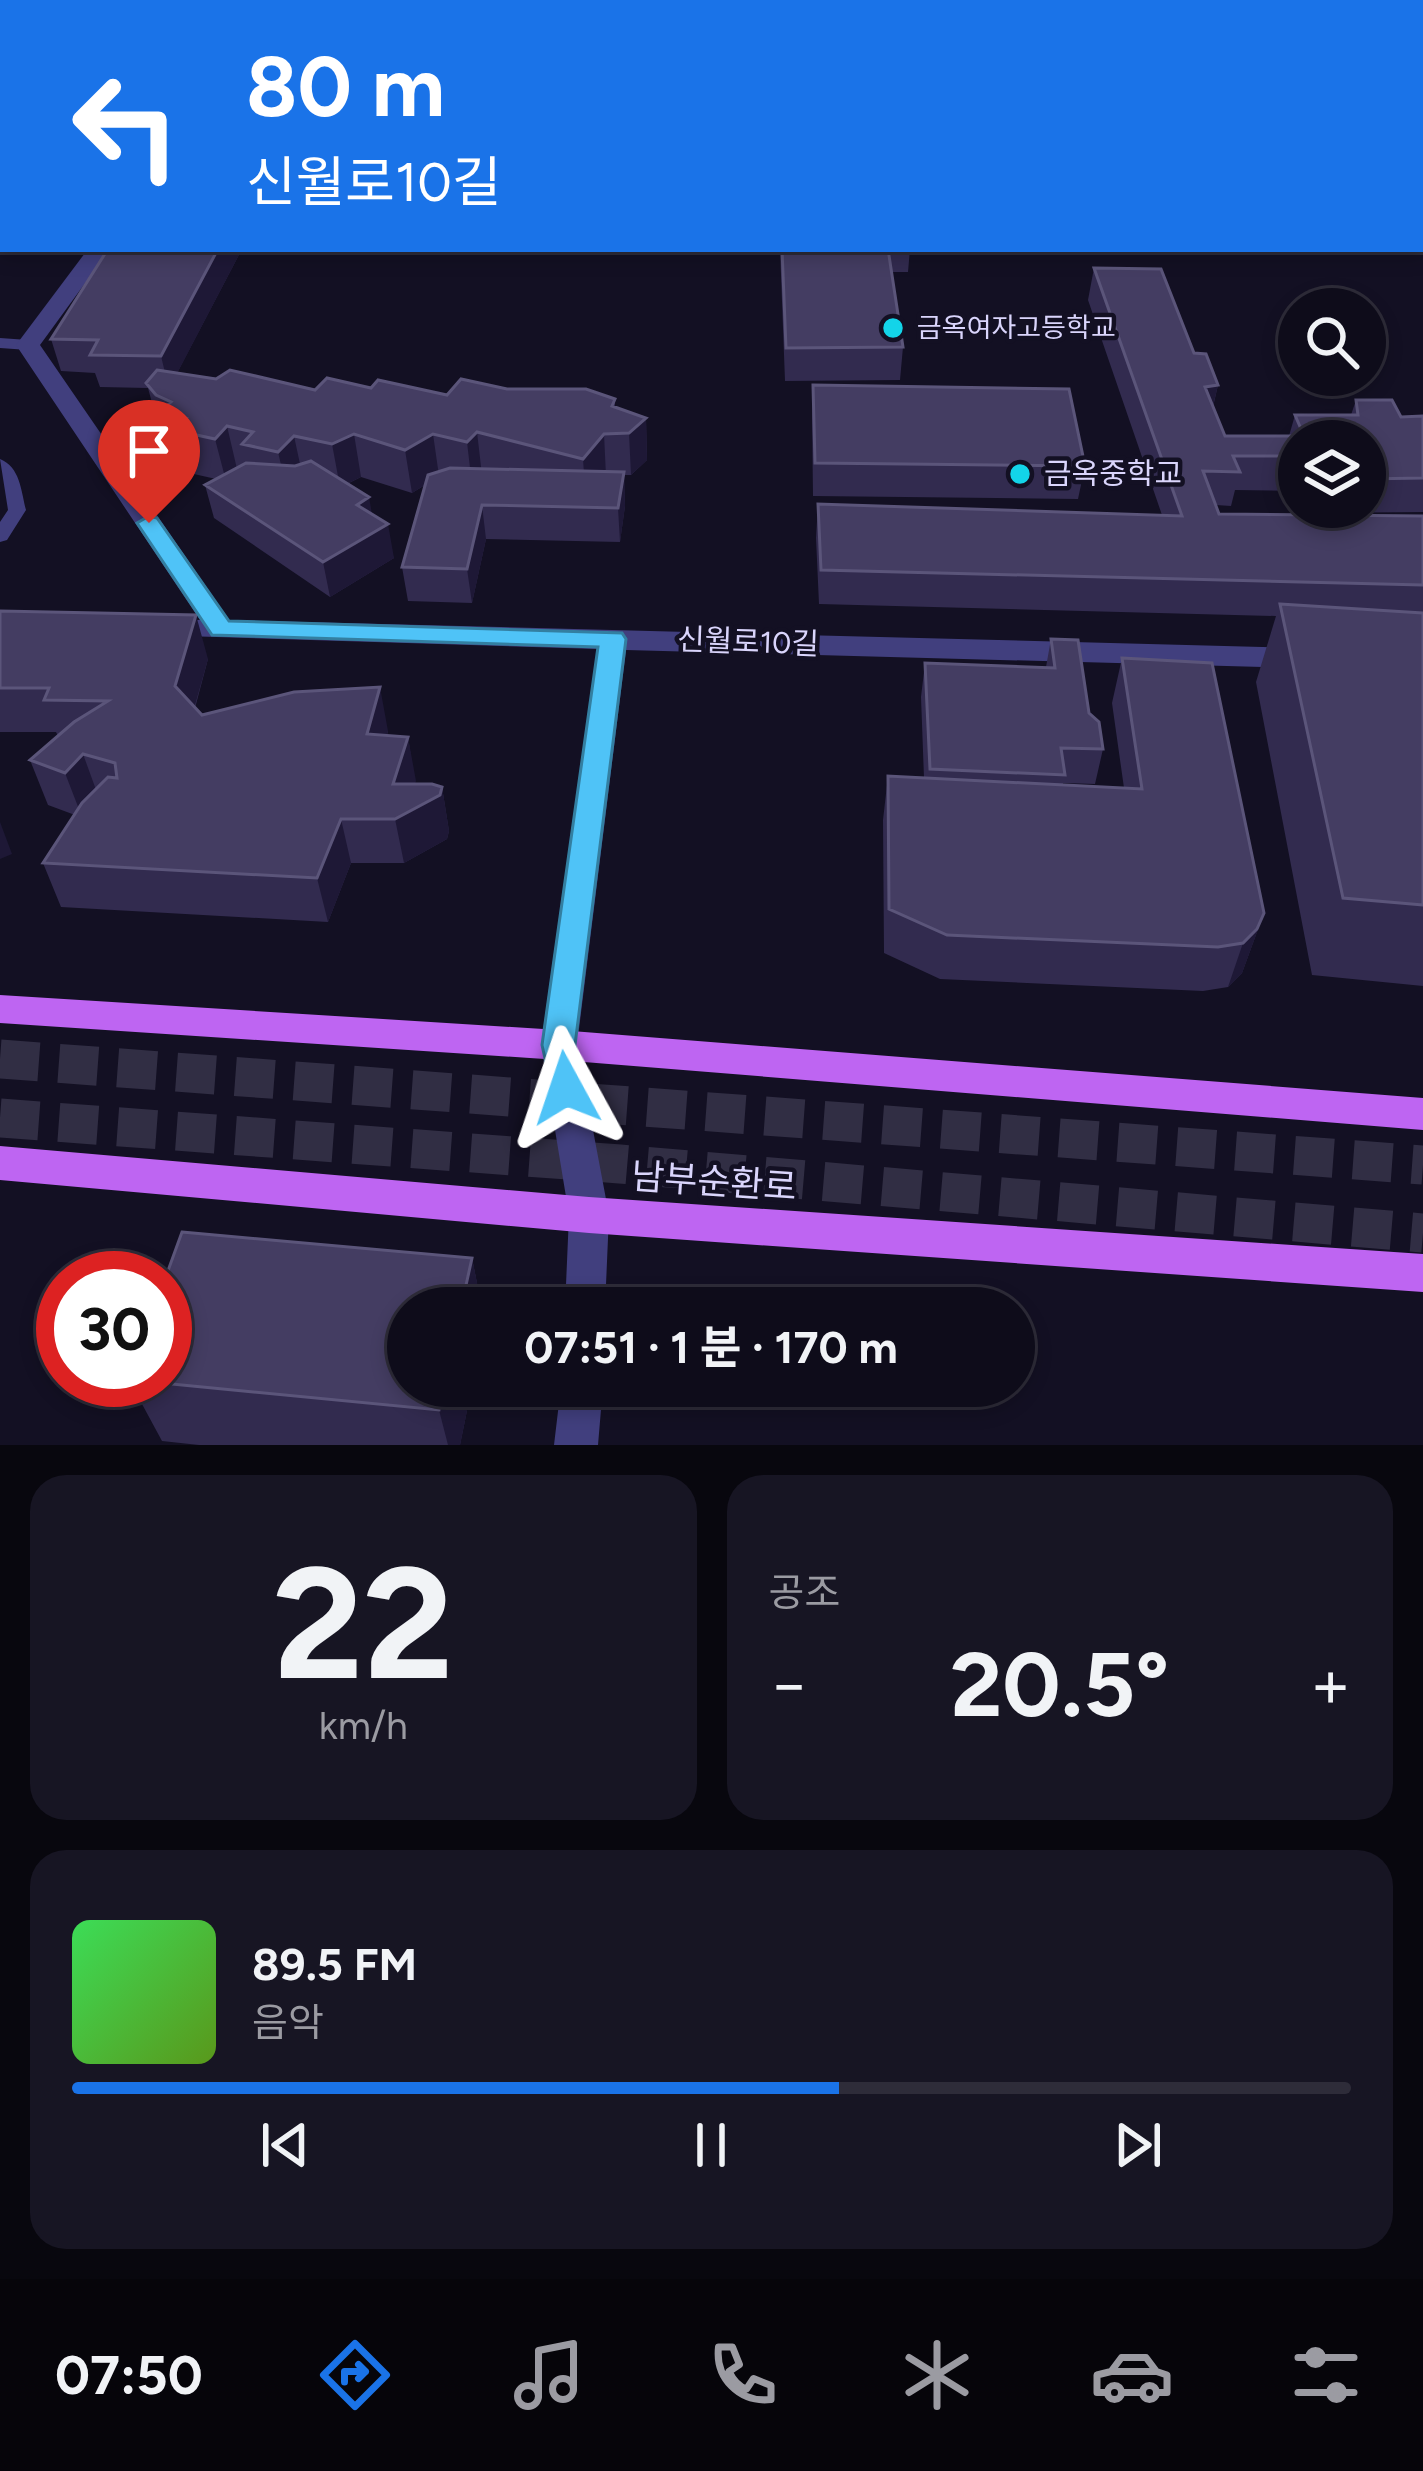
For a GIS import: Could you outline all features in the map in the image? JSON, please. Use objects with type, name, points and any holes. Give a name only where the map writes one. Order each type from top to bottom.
[{"type":"main road","points":[[0,1009],[559,1045],[1423,1114]]},
{"type":"main road","name":"남부순환로","points":[[0,1162],[589,1214],[1423,1274]]},
{"type":"street","points":[[97,252],[28,345],[221,629]]},
{"type":"street","name":"신월로10길","points":[[133,628],[1329,659]]},
{"type":"street","points":[[586,1287],[589,1214],[559,1045],[613,639]]},
{"type":"street","points":[[575,1445],[580,1407]]},
{"type":"lane","points":[[0,343],[28,345]]},
{"type":"lane","points":[[0,464],[9,476],[17,510],[0,536]]},
{"type":"building","points":[[106,252],[216,252],[161,356],[90,355],[98,340],[51,339]]},
{"type":"building","points":[[782,252],[888,252],[903,347],[786,348]]},
{"type":"building","points":[[1094,268],[1161,269],[1194,353],[1206,354],[1218,385],[1205,387],[1225,436],[1278,436],[1278,456],[1233,456],[1240,472],[1203,471],[1219,514],[1278,515],[1278,528],[1386,528],[1386,516],[1423,516],[1423,585],[821,570],[818,504],[1182,516]]},
{"type":"building","points":[[157,370],[216,379],[230,370],[315,390],[327,378],[371,388],[378,380],[447,395],[461,379],[507,389],[586,389],[615,399],[612,406],[646,418],[629,433],[604,434],[583,459],[477,432],[467,442],[433,434],[405,450],[354,434],[332,444],[294,436],[278,452],[242,444],[253,432],[227,426],[215,439],[174,430],[186,418],[160,412],[171,402],[146,383]]},
{"type":"building","points":[[813,385],[1069,389],[1085,466],[815,463]]},
{"type":"building","points":[[1356,400],[1392,400],[1401,417],[1423,416],[1423,478],[1386,479],[1386,420],[1297,420],[1295,415],[1358,415]]},
{"type":"building","points":[[311,461],[369,497],[357,505],[388,524],[323,562],[205,485],[246,463],[295,466]]},
{"type":"building","points":[[450,468],[624,472],[618,508],[482,505],[467,569],[402,567],[428,475]]},
{"type":"building","points":[[1280,604],[1423,613],[1423,905],[1343,898]]},
{"type":"building","points":[[0,611],[196,615],[175,686],[202,715],[294,692],[380,687],[367,734],[408,737],[393,784],[432,784],[442,787],[440,795],[395,819],[341,819],[317,878],[43,863],[82,803],[108,777],[117,778],[115,763],[83,754],[65,773],[30,760],[74,722],[108,701],[44,700],[49,688],[0,688]]},
{"type":"building","points":[[1051,639],[1078,640],[1089,713],[1099,722],[1103,749],[1061,748],[1065,775],[930,769],[925,663],[1055,668]]},
{"type":"building","points":[[1122,658],[1212,663],[1264,913],[1257,929],[1243,943],[1218,947],[947,935],[889,909],[888,776],[1142,789]]},
{"type":"building","points":[[182,1232],[472,1258],[466,1287],[387,1287],[387,1405],[192,1386],[192,1251],[175,1251]]},
{"type":"tunnel","points":[[0,1059],[1423,1165]]},
{"type":"tunnel","points":[[0,1118],[620,1164],[1423,1233]]},
{"type":"place","name":"금옥여자고등학교","points":[[893,328]]},
{"type":"place","name":"금옥중학교","points":[[1020,474]]},
{"type":"route","points":[[149,523],[221,629],[613,639],[559,1045],[566,1088]]}]
